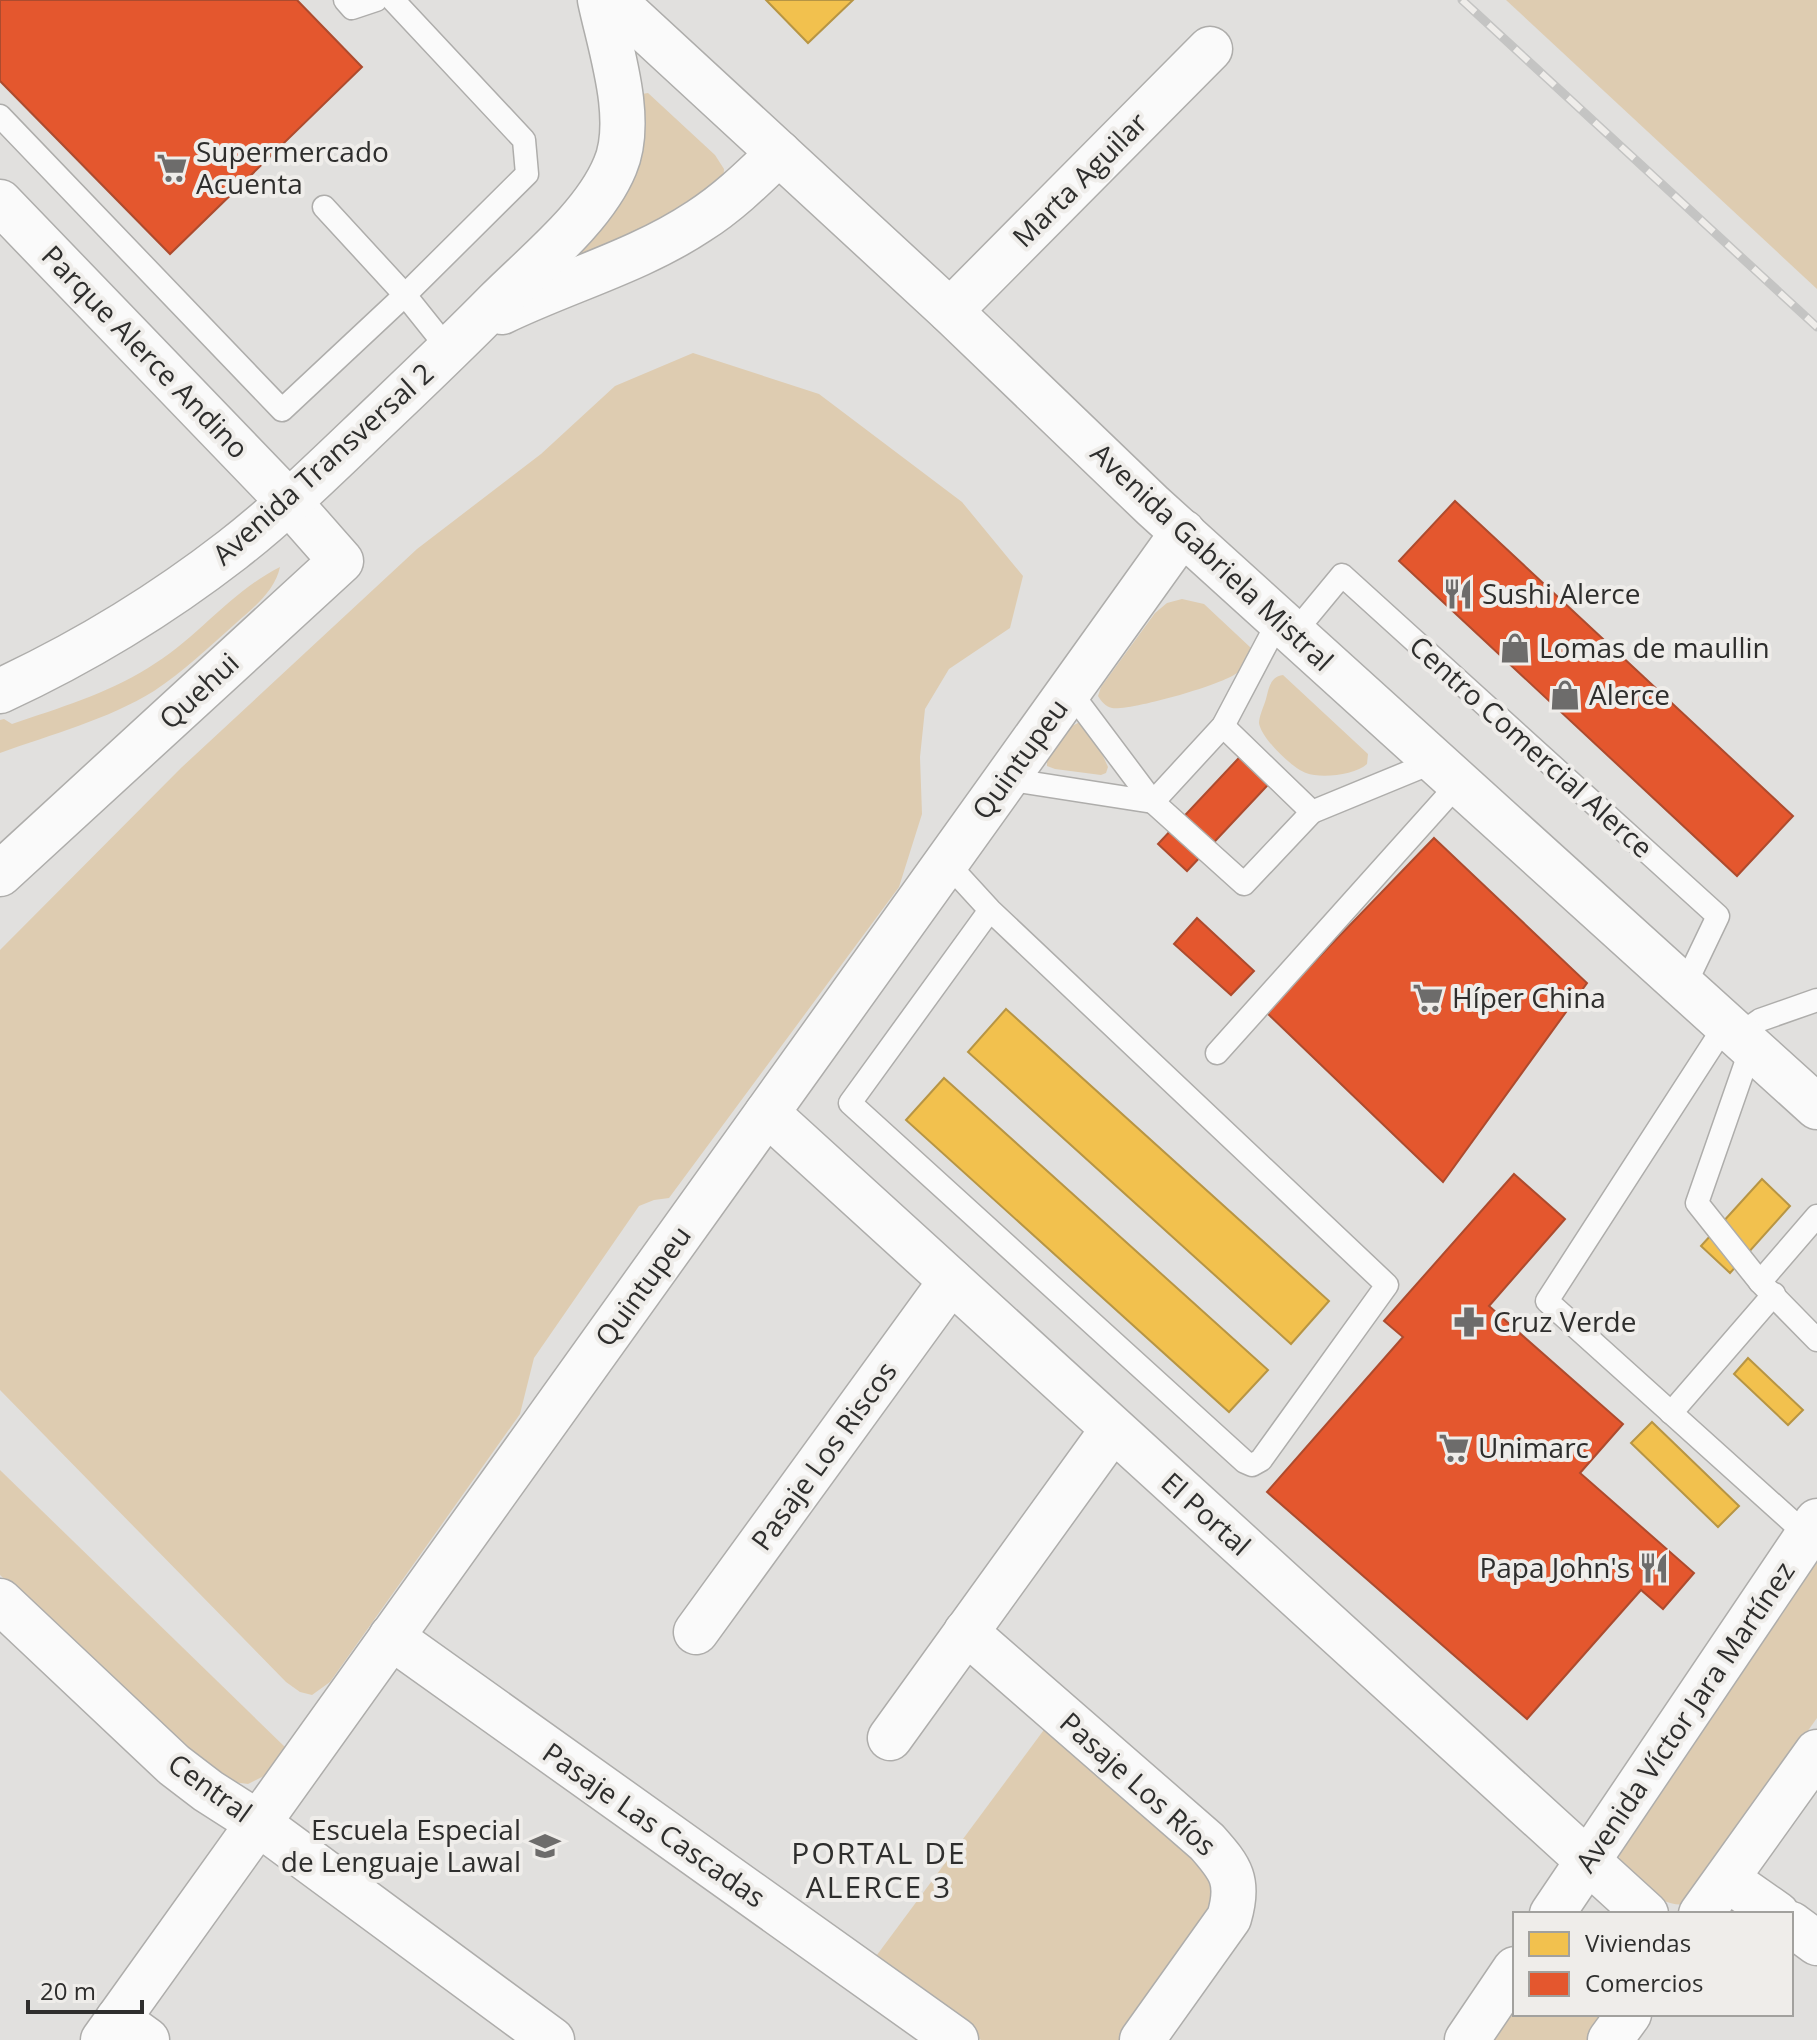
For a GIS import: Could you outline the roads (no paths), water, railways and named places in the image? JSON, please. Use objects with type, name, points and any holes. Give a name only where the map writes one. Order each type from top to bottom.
[{"type":"street","name":"Avenida Transversal 2","points":[[0,691],[84,648],[161,601],[232,550],[289,502],[462,338],[578,220],[607,184],[622,145],[619,88],[600,0]]},
{"type":"street","name":"Avenida Gabriela Mistral","points":[[613,0],[950,311],[1183,532],[1817,1107]]},
{"type":"street","name":"Marta Aguilar","points":[[950,311],[1210,49]]},
{"type":"street","name":"Avenida Transversal 2","points":[[462,338],[549,290],[649,249],[698,222],[740,190],[779,153]]},
{"type":"street","name":"Parque Alerce Andino","points":[[0,202],[289,502]]},
{"type":"street","name":"Quehui","points":[[0,874],[341,561],[289,502]]},
{"type":"street","name":"Quintupeu","points":[[123,2033],[258,1823],[1183,532]]},
{"type":"street","name":"El Portal","points":[[767,1113],[1644,1912]]},
{"type":"street","name":"Pasaje Los Riscos","points":[[696,1632],[951,1281]]},
{"type":"street","points":[[890,1738],[1113,1429]]},
{"type":"street","name":"Avenida Víctor Jara Martínez","points":[[1553,1912],[1812,1528]]},
{"type":"street","name":"Central","points":[[0,1601],[174,1765],[258,1823],[552,2040]]},
{"type":"street","name":"Pasaje Los Ríos","points":[[966,1632],[1207,1842],[1233,1878],[1235,1897],[1229,1918],[1142,2040]]},
{"type":"street","name":"Pasaje Las Cascadas","points":[[391,1637],[956,2040]]},
{"type":"street","points":[[1702,1912],[1817,1752]]},
{"type":"street","points":[[1727,1879],[1774,1912]]},
{"type":"street","points":[[1793,1925],[1817,1943]]},
{"type":"street","points":[[1467,2040],[1513,1972]]},
{"type":"street","points":[[1610,2040],[1628,2016]]},
{"type":"lane","points":[[345,0],[352,8],[376,0]]},
{"type":"lane","points":[[0,116],[282,410],[405,295],[527,174],[524,140],[393,0]]},
{"type":"lane","points":[[324,207],[405,295],[462,338]]},
{"type":"lane","name":"Centro Comercial Alerce","points":[[1287,626],[1342,575],[1718,916],[1684,987]]},
{"type":"lane","points":[[1153,802],[1223,726],[1287,626]]},
{"type":"lane","points":[[1069,690],[1153,802],[1244,884],[1312,812],[1447,772]]},
{"type":"lane","points":[[1223,726],[1312,812]]},
{"type":"lane","points":[[1217,1053],[1447,772]]},
{"type":"lane","points":[[1006,779],[1153,802]]},
{"type":"lane","points":[[946,862],[990,910],[1387,1285],[1261,1460],[1252,1465],[1245,1462],[850,1103],[990,910]]},
{"type":"lane","points":[[1812,1528],[1671,1413],[1547,1301],[1624,1181],[1738,1036],[1760,1020],[1817,1000]]},
{"type":"lane","points":[[1738,1036],[1697,1203],[1767,1288],[1817,1340]]},
{"type":"lane","points":[[1671,1413],[1767,1288],[1817,1216]]},
{"type":"railway","points":[[1462,0],[1817,327]]},
{"type":"place","name":"Supermercado Acuenta","points":[[172,168]]},
{"type":"place","name":"Sushi Alerce","points":[[1458,594]]},
{"type":"place","name":"Lomas de maullin","points":[[1515,648]]},
{"type":"place","name":"Alerce","points":[[1565,695]]},
{"type":"place","name":"Híper China","points":[[1428,998]]},
{"type":"place","name":"Cruz Verde","points":[[1469,1322]]},
{"type":"place","name":"Unimarc","points":[[1454,1448]]},
{"type":"place","name":"Papa John's","points":[[1654,1568]]},
{"type":"place","name":"Escuela Especial de Lenguaje Lawal","points":[[545,1846]]},
{"type":"district","name":"PORTAL DE ALERCE 3","points":[[879,1871]]}]
